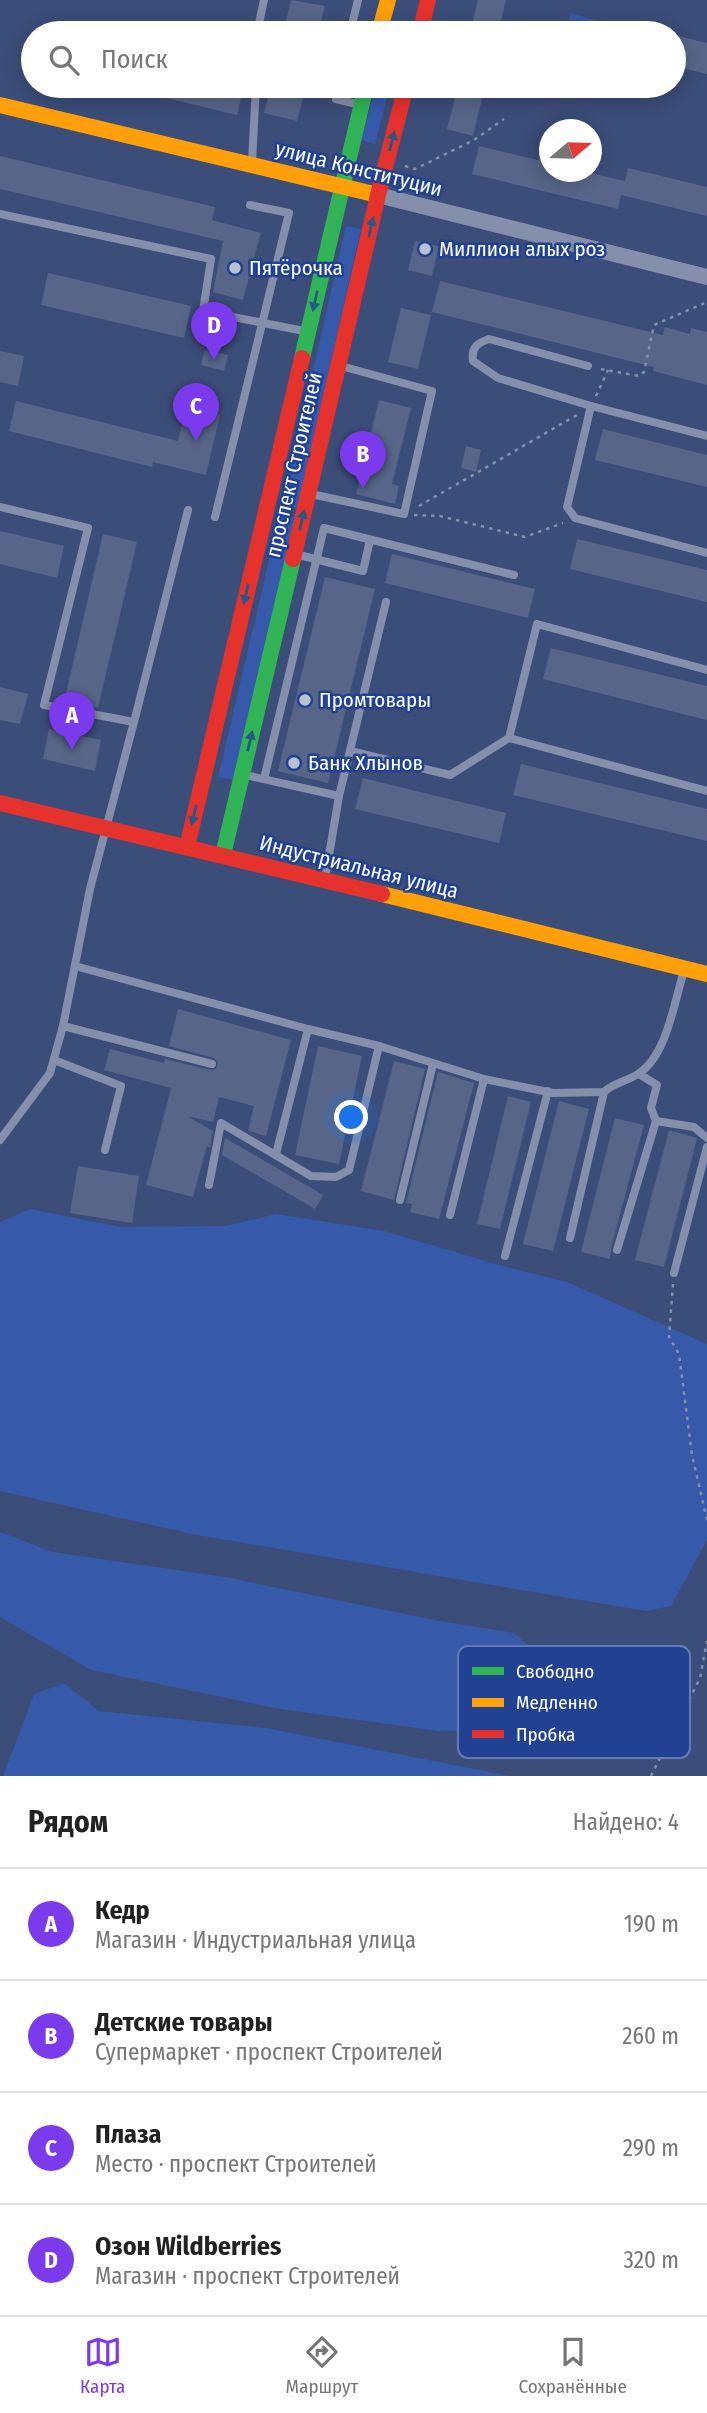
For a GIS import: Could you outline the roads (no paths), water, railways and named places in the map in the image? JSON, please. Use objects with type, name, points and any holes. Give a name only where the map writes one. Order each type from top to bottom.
[{"type":"street","points":[[382,21],[388,0]]},
{"type":"street","points":[[423,21],[428,0]]},
{"type":"street","name":"проспект Строителей","points":[[187,847],[363,98]]},
{"type":"street","name":"проспект Строителей","points":[[223,855],[403,98]]},
{"type":"street","name":"улица Конституции","points":[[2,108],[378,195],[707,276]]},
{"type":"street","name":"Индустриальная улица","points":[[0,803],[707,974]]},
{"type":"lane","points":[[260,21],[264,0]]},
{"type":"lane","points":[[354,21],[358,0]]},
{"type":"lane","points":[[252,165],[255,98]]},
{"type":"lane","points":[[335,98],[362,105]]},
{"type":"lane","points":[[215,517],[289,213],[250,205]]},
{"type":"lane","points":[[0,214],[211,259],[203,311],[307,332]]},
{"type":"lane","points":[[588,366],[489,339],[478,343],[472,352],[473,361],[498,378],[591,406],[707,436]]},
{"type":"lane","points":[[308,493],[404,514],[432,391],[339,365]]},
{"type":"lane","points":[[591,406],[567,507],[575,518],[707,554]]},
{"type":"lane","points":[[0,507],[88,528],[44,705],[134,722]]},
{"type":"lane","points":[[0,1140],[50,1073],[54,1060],[90,889],[188,510]]},
{"type":"lane","points":[[264,779],[317,559],[319,527],[514,575]]},
{"type":"lane","points":[[294,554],[363,571],[370,540]]},
{"type":"lane","points":[[324,881],[339,796],[386,602]]},
{"type":"lane","points":[[350,751],[450,775],[509,738],[537,624],[707,670]]},
{"type":"lane","points":[[509,738],[707,791]]},
{"type":"lane","points":[[243,774],[339,796]]},
{"type":"lane","points":[[75,966],[379,1046],[484,1079],[548,1091],[604,1092]]},
{"type":"lane","points":[[570,1238],[604,1092],[613,1084],[639,1074],[659,1052],[684,969]]},
{"type":"lane","points":[[63,1026],[212,1064]]},
{"type":"lane","points":[[276,1154],[308,1029]]},
{"type":"lane","points":[[209,1185],[221,1123],[311,1176],[336,1177],[349,1170],[379,1046]]},
{"type":"lane","points":[[54,1060],[121,1086],[105,1150]]},
{"type":"lane","points":[[400,1199],[433,1064]]},
{"type":"lane","points":[[617,1250],[656,1121],[651,1108],[657,1085],[639,1074]]},
{"type":"lane","points":[[450,1214],[484,1079]]},
{"type":"lane","points":[[505,1256],[548,1091]]},
{"type":"lane","points":[[656,1121],[707,1129]]},
{"type":"lane","points":[[694,1127],[707,1138]]},
{"type":"lane","points":[[674,1273],[707,1147]]},
{"type":"place","name":"Миллион алых роз","points":[[425,249]]},
{"type":"place","name":"Пятёрочка","points":[[235,268]]},
{"type":"place","name":"Озон Wildberries","points":[[214,360]]},
{"type":"place","name":"Плаза","points":[[196,441]]},
{"type":"place","name":"Детские товары","points":[[363,489]]},
{"type":"place","name":"Промтовары","points":[[305,700]]},
{"type":"place","name":"Кедр","points":[[72,750]]},
{"type":"place","name":"Банк Хлынов","points":[[294,763]]}]
